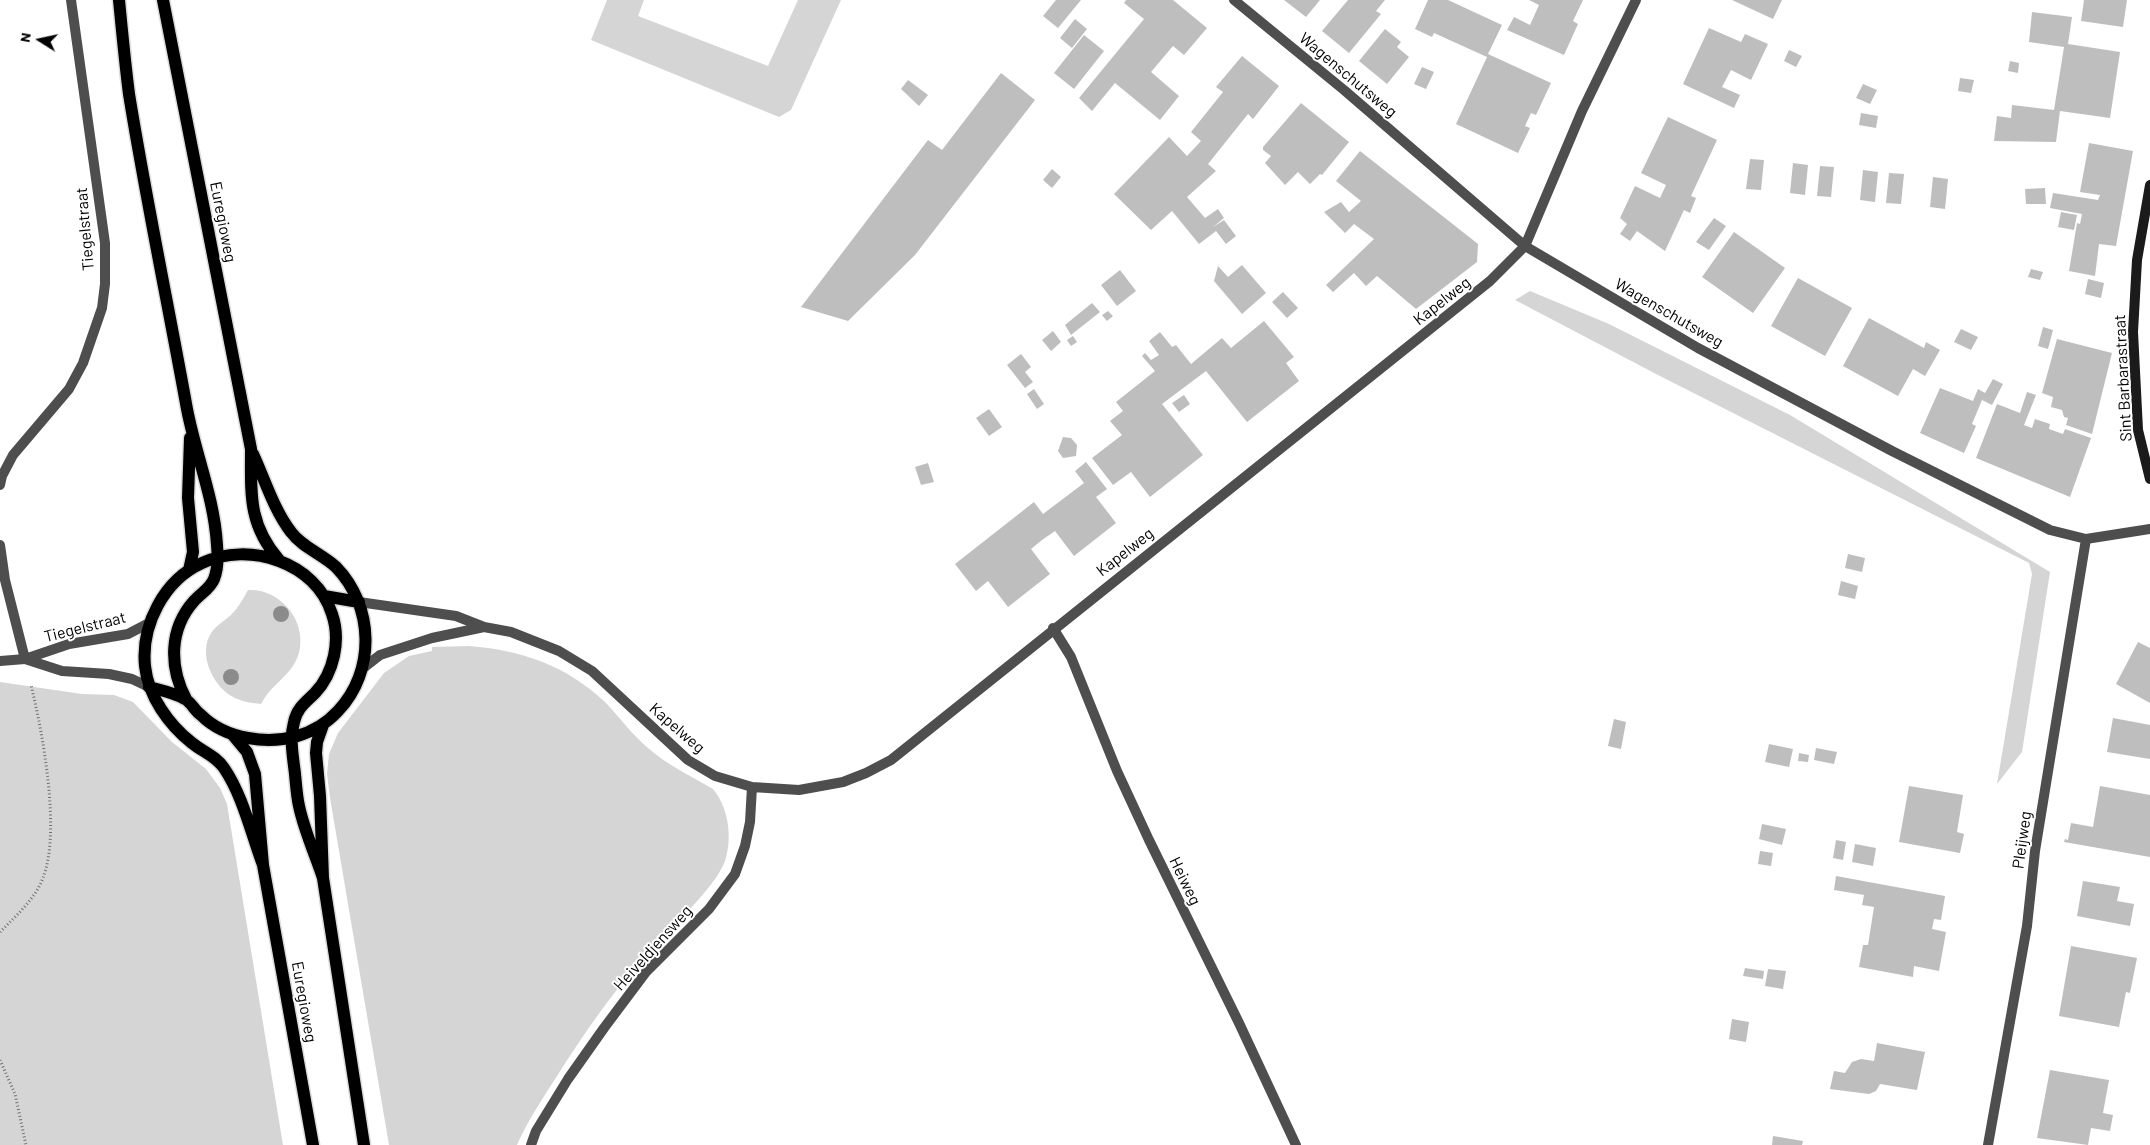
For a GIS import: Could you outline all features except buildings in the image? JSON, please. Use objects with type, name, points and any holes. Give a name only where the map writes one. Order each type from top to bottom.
[{"type":"main road","points":[[118,0],[129,93],[190,426],[211,497],[218,557],[214,581],[194,600],[176,632],[173,650],[174,668],[179,686],[186,699],[200,715],[232,734],[261,740],[291,738],[323,725],[343,706],[362,669]]},
{"type":"main road","name":"Euregioweg","points":[[163,0],[251,449],[252,506],[267,546],[279,560]]},
{"type":"main road","points":[[189,570],[193,552],[188,498],[190,426]]},
{"type":"main road","name":"Euregioweg","points":[[251,449],[280,516],[292,534],[325,558],[342,574],[358,602],[365,628],[362,669]]},
{"type":"main road","points":[[186,699],[149,687],[145,665],[151,622],[160,602],[172,584],[189,570],[218,557],[248,555],[279,560],[296,569],[312,581],[324,596],[334,621],[336,635],[335,655],[328,674],[316,692],[300,707],[294,721],[291,738],[299,806],[323,878]]},
{"type":"main road","points":[[324,596],[358,602]]},
{"type":"main road","name":"Euregioweg","points":[[149,687],[175,728],[193,744],[214,756],[223,766],[233,783],[263,865]]},
{"type":"main road","points":[[323,725],[316,742],[323,878],[364,1145]]},
{"type":"main road","name":"Euregioweg","points":[[232,734],[247,752],[255,774],[263,865],[313,1145]]},
{"type":"street","name":"Tiegelstraat","points":[[0,485],[2,476],[13,455],[69,390],[94,338],[102,308],[105,284],[105,243],[71,0]]},
{"type":"street","name":"Wagenschutsweg","points":[[1234,0],[1344,90],[1525,246],[1698,348],[1892,451],[2050,530],[2086,539],[2150,529]]},
{"type":"street","name":"Kapelweg","points":[[358,602],[456,616],[484,627],[511,632],[559,651],[592,671],[688,760],[715,776],[752,787],[799,790],[843,782],[866,773],[891,760],[1053,628],[1490,282],[1525,246],[1582,111],[1636,0]]},
{"type":"street","name":"Sint Barbarastraat","points":[[2150,185],[2137,260],[2132,332],[2138,430],[2150,479]]},
{"type":"street","name":"Pleijweg","points":[[1988,1145],[2027,926],[2035,851],[2086,539]]},
{"type":"street","points":[[0,545],[5,580],[25,659],[0,661]]},
{"type":"street","name":"Tiegelstraat","points":[[25,659],[69,644],[128,634],[151,622]]},
{"type":"street","name":"Kapelweg","points":[[362,669],[380,655],[432,638],[484,627]]},
{"type":"street","name":"Heiweg","points":[[1053,628],[1070,657],[1117,771],[1145,832],[1240,1023],[1296,1145]]},
{"type":"street","name":"Tiegelstraat","points":[[25,659],[62,671],[132,679],[149,687]]},
{"type":"street","name":"Heiveldjensweg","points":[[531,1145],[536,1131],[568,1079],[646,972],[709,909],[735,874],[750,822],[752,787]]},
{"type":"path","points":[[0,932],[29,901],[42,880],[50,846],[50,810],[46,775],[36,706],[25,659]]},
{"type":"path","points":[[0,1060],[15,1094],[26,1145]]},
{"type":"shaded area","points":[[607,0],[644,0],[638,16],[768,66],[798,0],[841,0],[791,110],[779,117],[591,40]]},
{"type":"shaded area","points":[[1530,291],[1609,324],[1790,415],[2050,572],[2022,752],[1997,784],[2032,574],[2029,563],[1658,375],[1515,300]]},
{"type":"shaded area","points":[[248,590],[264,592],[282,602],[295,619],[300,634],[300,651],[297,659],[261,704],[235,698],[221,688],[211,672],[206,654],[206,645],[211,633],[234,612]]},
{"type":"shaded area","points":[[469,646],[507,651],[524,656],[558,669],[589,688],[655,754],[713,789],[725,813],[728,823],[729,842],[725,861],[711,885],[688,912],[642,959],[597,1016],[541,1101],[517,1145],[389,1145],[330,798],[327,774],[329,754],[338,733],[384,673],[409,656],[432,651],[432,647]]},
{"type":"shaded area","points":[[0,682],[82,694],[114,695],[133,702],[172,742],[206,769],[220,788],[227,804],[283,1145],[0,1145]]}]
